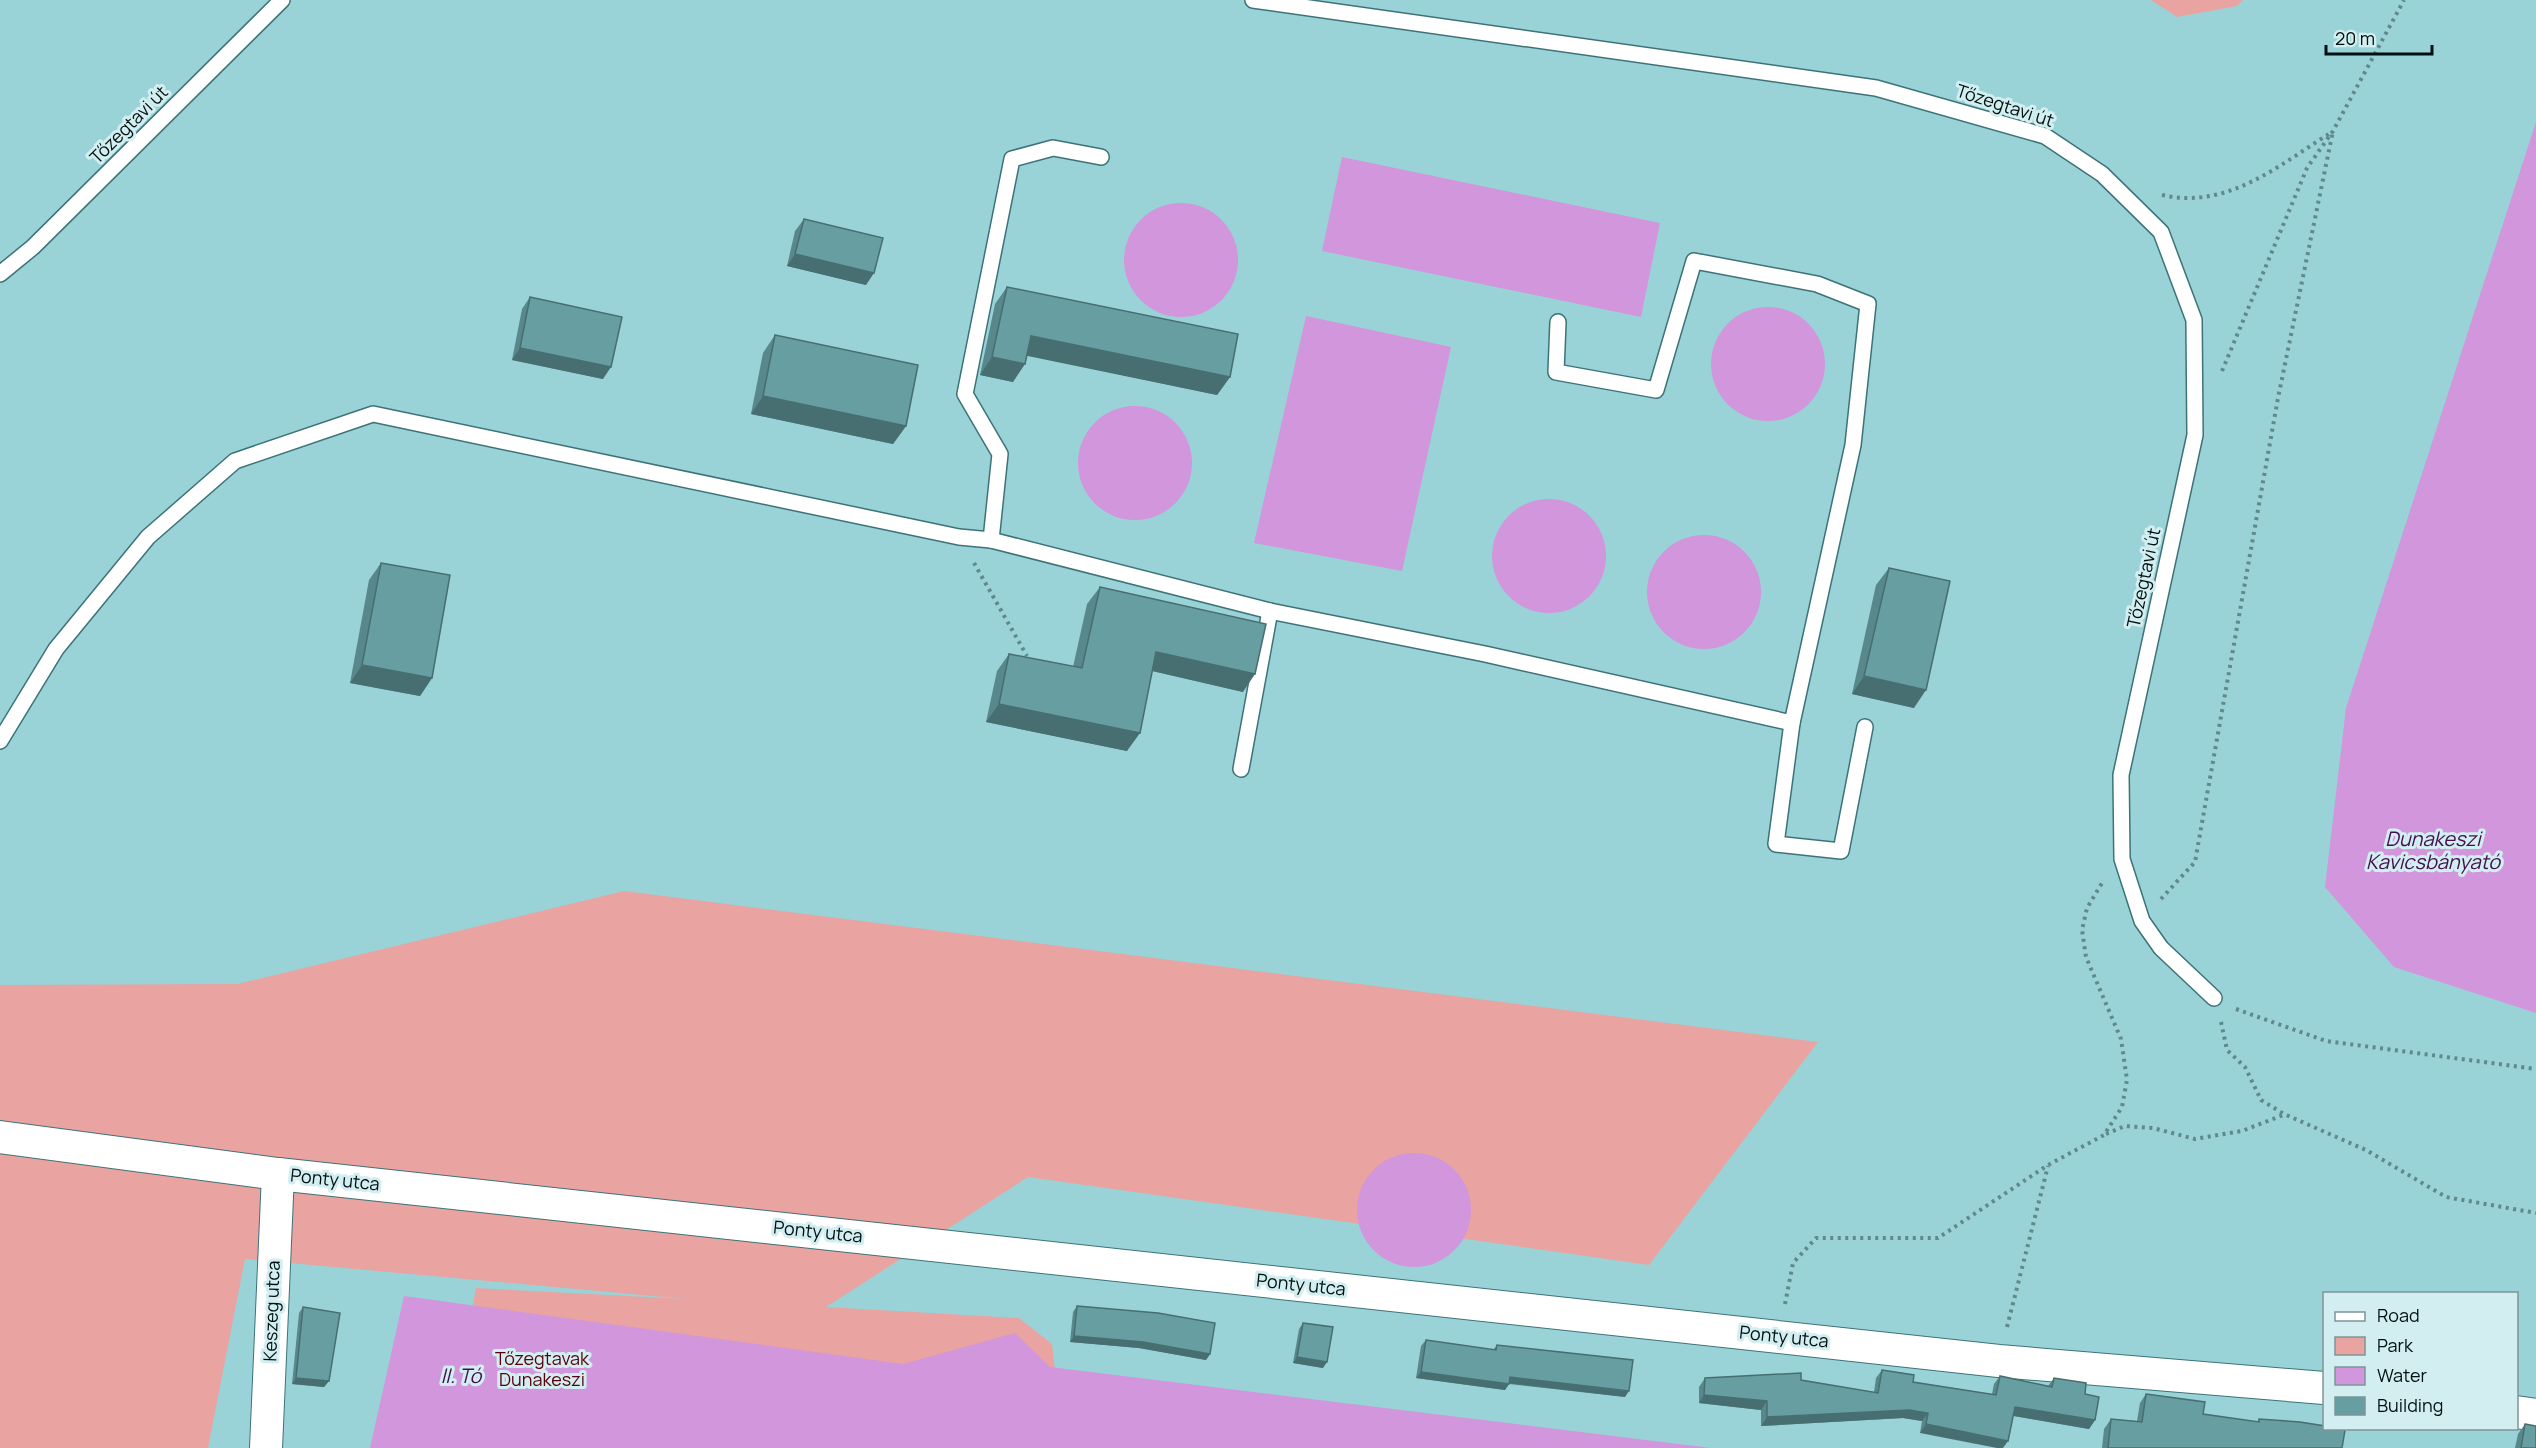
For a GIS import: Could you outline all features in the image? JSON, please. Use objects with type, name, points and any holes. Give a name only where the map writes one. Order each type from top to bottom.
[{"type":"street","name":"Ponty utca","points":[[0,1137],[278,1174],[1999,1361],[2323,1388]]},
{"type":"street","name":"Keszeg utca","points":[[266,1448],[278,1174]]},
{"type":"street","points":[[2518,1412],[2536,1415]]},
{"type":"lane","name":"Tőzegtavi út","points":[[0,274],[33,247],[282,0]]},
{"type":"lane","name":"Tőzegtavi út","points":[[1253,0],[1876,88],[2045,136],[2102,174],[2161,232],[2194,320],[2195,435],[2121,775],[2122,859],[2142,921],[2161,948],[2214,998]]},
{"type":"lane","points":[[991,540],[1000,454],[965,393],[1012,159],[1053,148],[1101,157]]},
{"type":"lane","points":[[1558,322],[1556,372],[1656,390],[1694,261],[1817,284],[1868,304],[1853,445],[1792,723],[1776,844],[1841,852],[1865,727]]},
{"type":"lane","points":[[0,741],[56,649],[148,537],[235,461],[373,414],[959,537],[991,540],[1270,611],[1485,654],[1792,723]]},
{"type":"lane","points":[[1241,769],[1270,611]]},
{"type":"path","points":[[2218,381],[2307,168],[2333,131],[2404,0]]},
{"type":"path","points":[[2155,193],[2182,200],[2217,196],[2250,183],[2333,131]]},
{"type":"path","points":[[2142,921],[2195,862],[2278,398],[2333,131]]},
{"type":"path","points":[[959,537],[1027,656]]},
{"type":"path","points":[[2104,1135],[2122,1107],[2127,1080],[2121,1039],[2086,957],[2082,930],[2087,908],[2101,885],[2122,859]]},
{"type":"path","points":[[2214,998],[2250,1015],[2326,1041],[2536,1069]]},
{"type":"path","points":[[2214,998],[2227,1050],[2246,1066],[2262,1100],[2284,1114],[2366,1150],[2446,1197],[2536,1213]]},
{"type":"path","points":[[1778,1336],[1793,1263],[1816,1238],[1938,1238],[2048,1165],[2125,1126],[2153,1128],[2194,1139],[2242,1131],[2284,1114]]},
{"type":"path","points":[[1999,1361],[2048,1165]]},
{"type":"green space","points":[[2151,0],[2243,0],[2237,6],[2177,17]]},
{"type":"green space","name":"Tőzegtavak Dunakeszi","points":[[624,891],[1818,1042],[1649,1265],[1028,1177],[826,1307],[1019,1318],[1052,1344],[1064,1448],[447,1448],[476,1288],[686,1299],[245,1259],[208,1448],[0,1448],[0,985],[237,984]]},
{"type":"water","name":"Dunakeszi Kavicsbányató","points":[[2536,122],[2536,1013],[2394,967],[2325,887],[2346,708]]},
{"type":"water","points":[[1342,157],[1660,223],[1641,317],[1322,251]]},
{"type":"water","points":[[1181,203],[1203,207],[1221,220],[1234,238],[1238,260],[1234,282],[1221,300],[1203,313],[1181,317],[1159,313],[1141,300],[1128,282],[1124,260],[1128,238],[1141,220],[1159,207]]},
{"type":"water","points":[[1768,307],[1790,311],[1808,324],[1821,342],[1825,364],[1821,386],[1808,404],[1790,417],[1768,421],[1746,417],[1728,404],[1715,386],[1711,364],[1715,342],[1728,324],[1746,311]]},
{"type":"water","points":[[1306,316],[1451,347],[1402,571],[1254,543]]},
{"type":"water","points":[[1135,406],[1157,410],[1175,423],[1188,441],[1192,463],[1188,485],[1175,503],[1157,516],[1135,520],[1113,516],[1095,503],[1082,485],[1078,463],[1082,441],[1095,423],[1113,410]]},
{"type":"water","points":[[1549,499],[1571,503],[1581,508],[1597,524],[1602,534],[1606,556],[1602,578],[1597,588],[1581,604],[1571,609],[1549,613],[1527,609],[1517,604],[1501,588],[1496,578],[1492,556],[1496,534],[1501,524],[1517,508],[1527,503]]},
{"type":"water","points":[[1704,535],[1726,539],[1744,552],[1757,570],[1761,592],[1757,614],[1744,632],[1726,645],[1704,649],[1682,645],[1664,632],[1651,614],[1647,592],[1651,570],[1664,552],[1682,539]]},
{"type":"water","points":[[1414,1153],[1436,1157],[1454,1170],[1467,1188],[1471,1210],[1467,1232],[1454,1250],[1436,1263],[1414,1267],[1392,1263],[1374,1250],[1361,1232],[1357,1210],[1361,1188],[1374,1170],[1392,1157]]},
{"type":"water","name":"II. Tó","points":[[404,1296],[903,1364],[1015,1333],[1050,1367],[1711,1448],[370,1448]]},
{"type":"building","points":[[804,219],[883,238],[874,273],[795,254]]},
{"type":"building","points":[[1007,287],[1238,334],[1230,377],[1031,336],[1025,364],[992,357]]},
{"type":"building","points":[[530,297],[622,317],[611,367],[520,348]]},
{"type":"building","points":[[775,335],[918,365],[906,426],[763,396]]},
{"type":"building","points":[[381,563],[450,575],[432,678],[362,665]]},
{"type":"building","points":[[1889,568],[1950,581],[1926,690],[1864,676]]},
{"type":"building","points":[[1100,587],[1266,624],[1255,674],[1156,652],[1140,733],[999,704],[1009,654],[1082,668]]},
{"type":"building","points":[[1077,1306],[1158,1313],[1215,1323],[1210,1354],[1143,1342],[1074,1336]]},
{"type":"building","points":[[303,1307],[340,1313],[329,1381],[296,1378]]},
{"type":"building","points":[[1303,1323],[1333,1327],[1327,1362],[1297,1357]]},
{"type":"building","points":[[1426,1340],[1496,1350],[1497,1345],[1633,1360],[1629,1391],[1510,1377],[1509,1384],[1421,1372]]},
{"type":"building","points":[[1882,1370],[1914,1375],[1913,1382],[1996,1395],[2000,1376],[2052,1387],[2054,1378],[2086,1383],[2085,1394],[2099,1397],[2095,1420],[2015,1407],[2008,1441],[1926,1424],[1928,1413],[1909,1410],[1767,1417],[1767,1401],[1704,1395],[1705,1378],[1801,1373],[1801,1380],[1878,1393]]},
{"type":"building","points":[[2146,1394],[2205,1402],[2203,1414],[2259,1422],[2259,1419],[2300,1422],[2323,1426],[2323,1430],[2345,1430],[2342,1448],[2108,1448],[2111,1419],[2142,1422]]},
{"type":"building","points":[[2525,1424],[2536,1426],[2536,1448],[2521,1448]]}]
